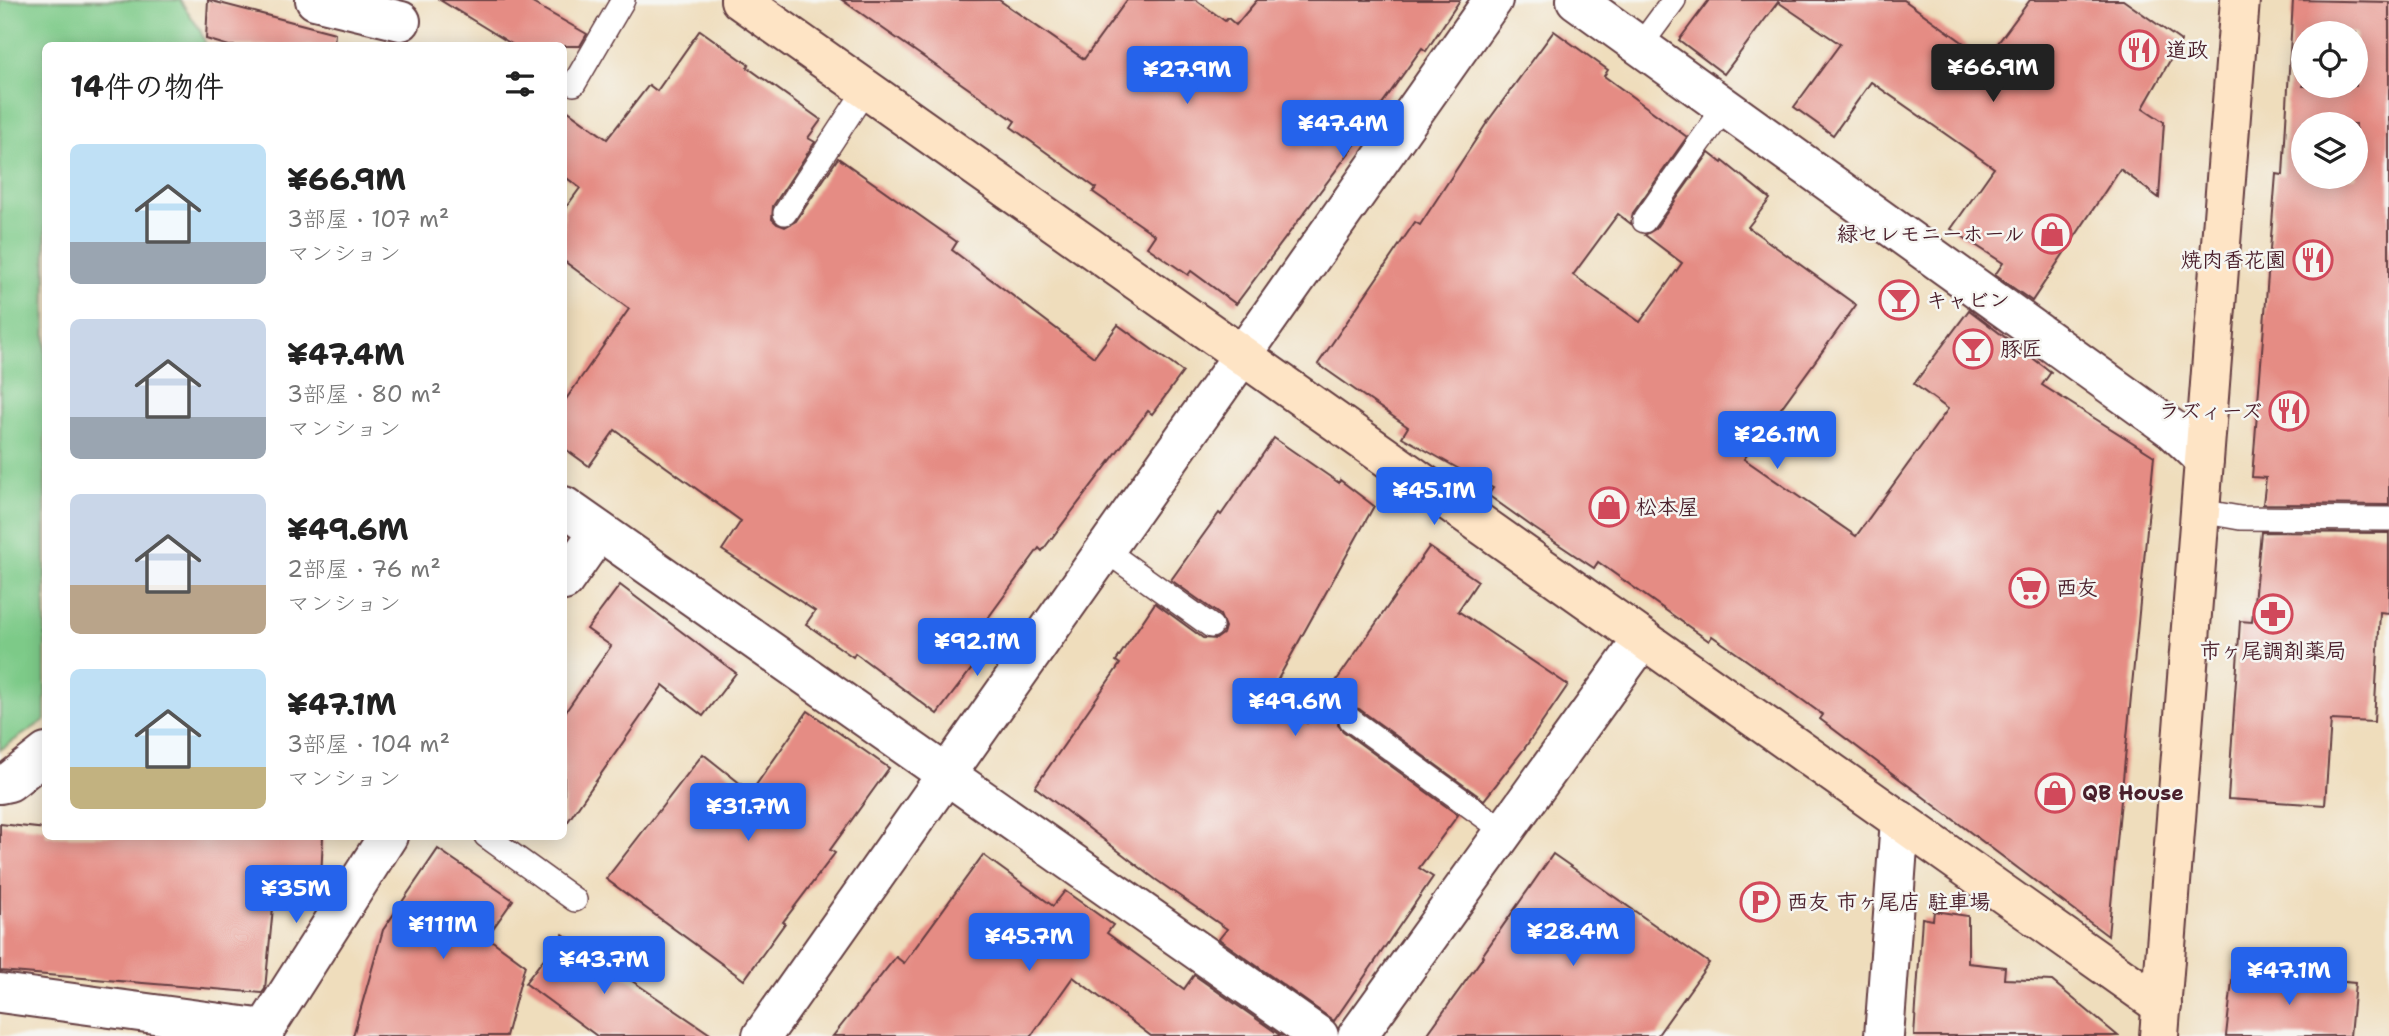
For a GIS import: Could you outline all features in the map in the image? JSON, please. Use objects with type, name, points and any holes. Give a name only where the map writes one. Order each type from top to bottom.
[{"type":"street","points":[[314,0],[404,22]]},
{"type":"street","points":[[762,1036],[1493,0]]},
{"type":"street","points":[[1576,0],[2172,429],[2204,459]]},
{"type":"street","points":[[2161,1021],[2240,0]]},
{"type":"street","points":[[750,3],[866,89],[1900,820],[2161,1021]]},
{"type":"street","points":[[567,508],[1319,1036]]},
{"type":"street","points":[[567,577],[599,531]]},
{"type":"street","points":[[1357,1036],[1643,639]]},
{"type":"street","points":[[0,784],[9,782],[42,756]]},
{"type":"street","points":[[1884,1036],[1900,820]]},
{"type":"street","points":[[0,993],[265,1032],[385,840]]},
{"type":"lane","points":[[574,84],[623,0]]},
{"type":"lane","points":[[1640,46],[1674,0]]},
{"type":"lane","points":[[785,214],[866,89]]},
{"type":"lane","points":[[1644,221],[1725,107]]},
{"type":"lane","points":[[2200,511],[2240,518],[2389,519]]},
{"type":"lane","points":[[1105,550],[1211,626]]},
{"type":"lane","points":[[1351,720],[1504,831]]},
{"type":"lane","points":[[492,840],[575,900]]},
{"type":"green space","points":[[0,0],[180,0],[205,42],[42,42],[42,722],[0,750]]},
{"type":"building","points":[[208,0],[335,33],[334,42],[216,42],[206,39]]},
{"type":"building","points":[[440,0],[527,0],[587,34],[580,46],[567,46],[567,42],[508,42]]},
{"type":"building","points":[[842,0],[999,0],[1084,59],[1127,0],[1196,0],[1225,21],[1228,18],[1236,25],[1257,0],[1460,0],[1426,51],[1422,48],[1367,125],[1369,126],[1236,304],[1191,271],[1188,275],[1147,247],[1155,235],[1093,192],[1096,188],[1011,127],[1015,121]]},
{"type":"building","points":[[1709,0],[1904,0],[1986,59],[2030,0],[2123,0],[2181,41],[2143,108],[2164,122],[2159,198],[2120,169],[2032,301],[1995,275],[2003,263],[1951,229],[1994,168],[1871,82],[1833,135],[1794,107],[1840,44],[1778,2],[1724,74],[1679,40]]},
{"type":"building","points":[[2293,0],[2389,2],[2389,505],[2263,504],[2266,478],[2252,477],[2276,174],[2283,175],[2291,35],[2291,98],[2368,98],[2368,21],[2292,21]]},
{"type":"building","points":[[700,30],[821,120],[808,138],[815,142],[773,206],[772,219],[777,224],[785,227],[796,221],[838,158],[957,242],[952,250],[1094,357],[1118,325],[1183,372],[1152,414],[1148,411],[1042,551],[1039,548],[972,640],[986,650],[937,714],[855,653],[853,657],[806,624],[815,611],[722,550],[741,521],[615,430],[589,466],[567,450],[567,398],[629,309],[567,263],[567,206],[580,188],[567,178],[567,110],[607,139],[649,85],[657,91]]},
{"type":"building","points":[[1554,31],[1608,70],[1604,76],[1687,137],[1633,213],[1631,224],[1618,214],[1573,275],[1640,322],[1682,263],[1645,235],[1655,229],[1709,153],[1770,199],[1748,227],[1856,305],[1744,459],[1856,536],[1948,409],[1914,384],[1969,310],[2051,372],[2042,385],[2154,456],[2108,936],[1820,719],[1823,715],[1779,683],[1712,636],[1709,641],[1598,562],[1594,568],[1534,528],[1488,495],[1493,488],[1402,437],[1408,427],[1318,364],[1415,222],[1420,225],[1488,121]]},
{"type":"building","points":[[1274,438],[1339,483],[1340,480],[1374,506],[1267,699],[1307,723],[1429,547],[1478,581],[1458,611],[1568,685],[1524,749],[1484,800],[1359,709],[1346,707],[1339,712],[1338,725],[1343,731],[1458,815],[1419,868],[1433,877],[1334,1021],[1219,939],[1227,929],[1155,879],[1035,787],[1120,664],[1116,661],[1155,603],[1203,638],[1216,639],[1223,634],[1225,627],[1220,615],[1171,580],[1219,513],[1221,515]]},
{"type":"building","points":[[2261,532],[2389,533],[2389,613],[2380,612],[2374,722],[2331,720],[2325,805],[2228,799],[2240,621],[2252,622]]},
{"type":"building","points":[[620,585],[736,673],[703,716],[663,685],[567,823],[567,710],[611,646],[587,629]]},
{"type":"building","points":[[808,711],[889,768],[830,850],[835,853],[744,980],[606,879],[703,754],[751,792]]},
{"type":"building","points":[[0,824],[42,829],[42,840],[323,840],[321,879],[276,877],[265,989],[262,993],[0,971]]},
{"type":"building","points":[[438,849],[513,900],[487,937],[525,965],[506,1036],[353,1036],[383,930]]},
{"type":"building","points":[[1553,854],[1709,963],[1657,1036],[1426,1036],[1483,957]]},
{"type":"building","points":[[983,855],[1053,906],[1065,891],[1113,925],[1107,933],[1184,989],[1194,975],[1281,1036],[1151,1036],[1073,977],[1031,1036],[833,1036],[896,957],[904,963]]},
{"type":"building","points":[[1934,911],[1968,916],[1968,963],[2005,967],[2004,979],[2052,981],[2118,1036],[1914,1036],[1922,918],[1933,920]]},
{"type":"building","points":[[563,934],[713,1036],[597,1036],[525,983]]},
{"type":"building","points":[[2233,972],[2355,983],[2350,1036],[2226,1036]]},
{"type":"place","name":"道政","points":[[2139,50]]},
{"type":"place","name":"緑セレモニーホール","points":[[2052,234]]},
{"type":"place","name":"焼肉香花園","points":[[2313,260]]},
{"type":"place","name":"キャビン","points":[[1899,300]]},
{"type":"place","name":"豚匠","points":[[1973,349]]},
{"type":"place","name":"ラズィーズ","points":[[2289,411]]},
{"type":"place","name":"松本屋","points":[[1609,507]]},
{"type":"place","name":"西友","points":[[2029,588]]},
{"type":"place","name":"市ヶ尾調剤薬局","points":[[2273,614]]},
{"type":"place","name":"QB House","points":[[2055,793]]},
{"type":"place","name":"西友 市ヶ尾店 駐車場","points":[[1760,902]]}]
